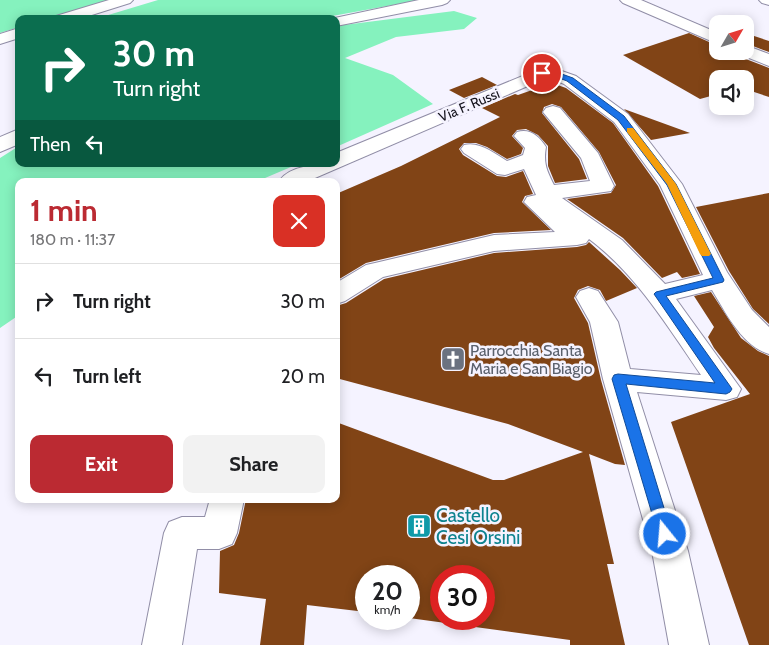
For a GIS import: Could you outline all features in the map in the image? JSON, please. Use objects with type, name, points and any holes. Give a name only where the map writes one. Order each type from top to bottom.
[{"type":"street","points":[[75,15],[124,0]]},
{"type":"street","points":[[340,20],[442,0]]},
{"type":"street","points":[[628,0],[709,35]]},
{"type":"street","points":[[0,39],[15,34]]},
{"type":"street","points":[[754,54],[769,61]]},
{"type":"street","name":"Via F. Russi","points":[[340,159],[542,73],[556,74],[570,80],[621,118],[671,184],[719,280],[742,317],[769,344]]},
{"type":"street","points":[[340,293],[375,271],[494,243],[577,238],[535,202],[548,197],[603,186],[591,157],[553,112]]},
{"type":"street","points":[[524,136],[536,147],[533,159],[535,170],[548,197],[613,245],[659,294],[726,389],[618,379]]},
{"type":"street","points":[[0,146],[15,137]]},
{"type":"street","points":[[471,149],[505,169],[533,159]]},
{"type":"street","points":[[297,178],[323,167]]},
{"type":"street","points":[[659,294],[719,280]]},
{"type":"street","points":[[589,297],[604,322],[618,379],[670,551],[688,645]]},
{"type":"street","points":[[162,645],[182,533],[219,533],[227,503]]},
{"type":"green space","points":[[0,0],[111,0],[60,15],[15,15],[15,28],[0,33]]},
{"type":"green space","points":[[158,0],[420,0],[338,15],[108,15]]},
{"type":"green space","points":[[454,11],[477,18],[464,29],[396,37],[345,58],[393,75],[433,104],[340,145],[340,25]]},
{"type":"green space","points":[[15,149],[15,167],[291,167],[265,178],[15,178],[15,318],[0,328],[0,158]]},
{"type":"building","points":[[689,33],[709,42],[709,60],[748,60],[769,68],[769,97],[754,92],[754,70],[709,70],[709,96],[700,99],[623,55]]},
{"type":"building","points":[[754,36],[769,41],[769,52],[754,46]]},
{"type":"building","points":[[482,77],[497,85],[464,98],[449,90]]},
{"type":"building","points":[[552,83],[566,88],[613,123],[658,186],[700,274],[682,278],[677,272],[662,278],[623,238],[567,199],[611,193],[616,185],[599,152],[561,107],[552,104],[544,107],[542,113],[579,159],[587,179],[555,183],[548,166],[548,146],[538,135],[526,129],[517,130],[512,136],[523,148],[521,154],[507,159],[476,143],[464,143],[459,149],[463,155],[497,176],[506,177],[523,171],[533,194],[525,196],[522,202],[551,230],[494,233],[366,263],[340,279],[340,192],[401,166],[500,117],[482,108],[515,94],[518,95]]},
{"type":"building","points":[[624,109],[690,133],[651,140]]},
{"type":"building","points":[[769,193],[769,324],[753,309],[729,271],[696,207]]},
{"type":"building","points":[[589,242],[637,288],[606,301],[600,290],[588,286],[578,290],[574,298],[588,323],[601,380],[625,465],[615,464],[589,454],[614,564],[607,564],[625,645],[570,645],[570,640],[495,630],[495,565],[430,565],[430,621],[420,620],[420,565],[355,565],[355,611],[307,605],[304,645],[260,645],[266,599],[219,593],[220,551],[234,545],[239,533],[245,503],[340,503],[340,423],[493,480],[504,480],[583,452],[508,424],[340,379],[340,305],[384,279],[494,253],[577,247],[586,245]]},
{"type":"building","points":[[711,292],[741,338],[758,351],[769,356],[769,645],[749,645],[671,422],[750,394],[714,348],[708,337],[714,327],[694,296]]},
{"type":"slow traffic","points":[[630,130],[671,184],[706,254]]},
{"type":"place","name":"Parrocchia Santa Maria e San Biagio","points":[[453,359]]},
{"type":"place","name":"Castello Cesi Orsini","points":[[419,526]]},
{"type":"route","points":[[542,73],[556,74],[570,80],[621,118],[671,184],[719,280],[659,294],[726,389],[618,379],[665,534]]}]
